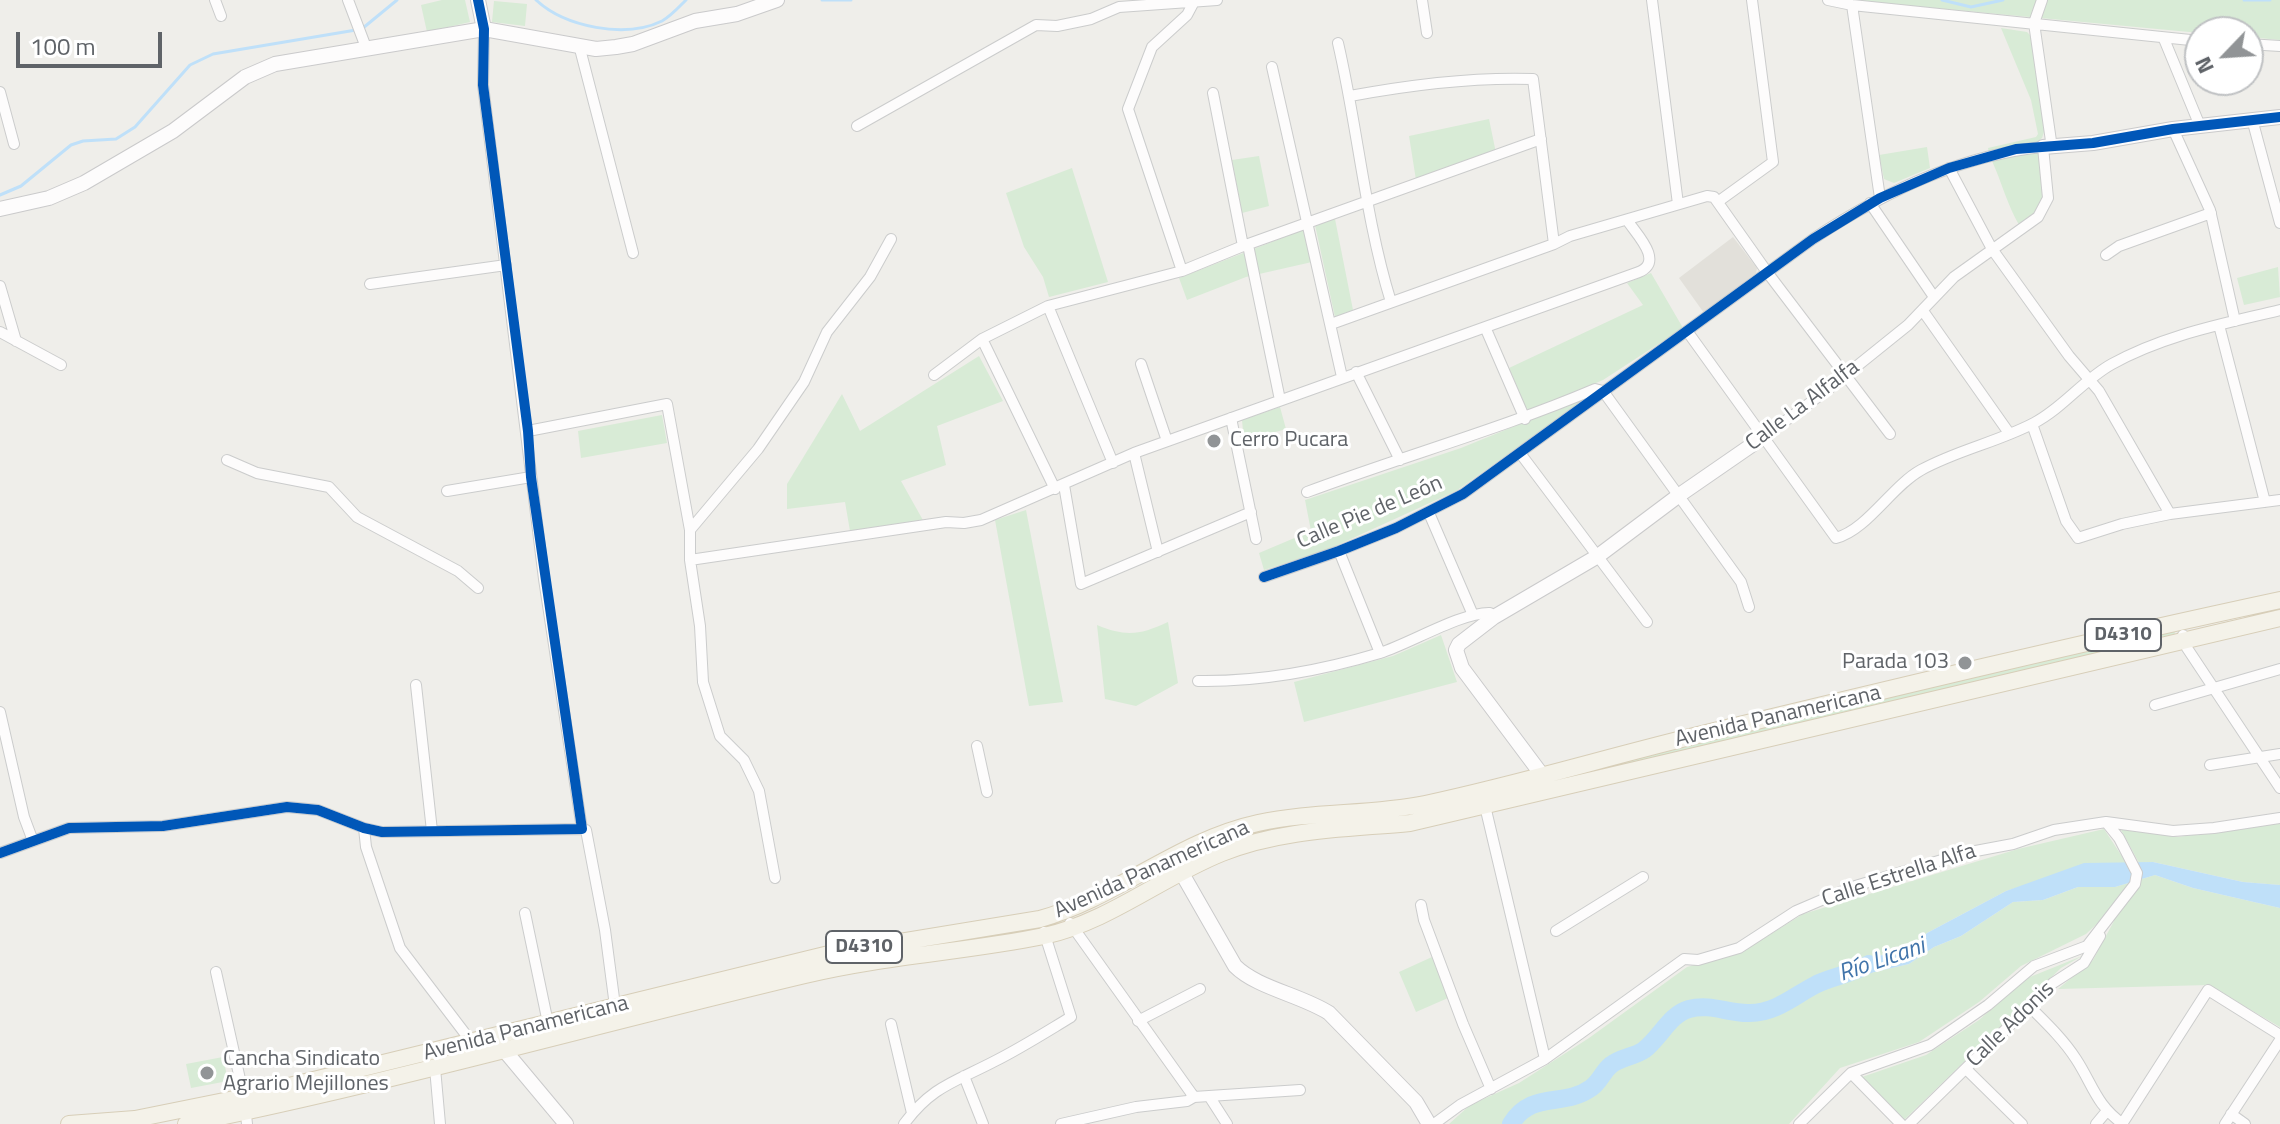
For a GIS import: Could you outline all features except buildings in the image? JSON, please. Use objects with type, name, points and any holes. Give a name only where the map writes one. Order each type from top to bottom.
[{"type":"main road","name":"Avenida Panamericana","points":[[69,1124],[245,1111],[502,1043],[873,960],[1042,927],[1069,919],[1172,856],[1256,823],[1422,805],[2280,600]]},
{"type":"main road","name":"Avenida Panamericana","points":[[1069,919],[1089,921],[1181,873],[1248,843],[1279,835],[1410,823],[1585,783],[1700,752],[2280,618]]},
{"type":"main road","name":"Avenida Panamericana","points":[[502,1043],[548,1023],[833,953],[1042,927]]},
{"type":"main road","name":"Avenida Panamericana","points":[[186,1124],[435,1068],[475,1050]]},
{"type":"street","points":[[215,0],[221,16]]},
{"type":"street","points":[[348,0],[365,43]]},
{"type":"street","points":[[0,853],[69,828],[163,826],[287,807],[318,810],[382,832],[582,829],[531,477],[528,431],[483,85],[484,29],[478,0]]},
{"type":"street","points":[[0,209],[49,198],[84,183],[173,131],[259,69],[275,64],[365,43],[484,29],[596,49],[633,44],[684,24],[737,14],[777,0]]},
{"type":"street","points":[[857,126],[1036,25],[1057,26],[1091,19],[1119,7],[1217,0]]},
{"type":"street","points":[[1422,0],[1427,33]]},
{"type":"street","points":[[1652,0],[1678,204]]},
{"type":"street","points":[[1719,201],[1773,162],[1752,0]]},
{"type":"street","points":[[1828,0],[2184,40]]},
{"type":"street","points":[[2042,0],[2034,23],[2047,147],[2280,117]]},
{"type":"street","points":[[1182,271],[1128,109],[1152,47],[1187,15],[1195,1]]},
{"type":"street","points":[[1852,5],[1875,201],[1934,297]]},
{"type":"street","points":[[2164,39],[2200,126]]},
{"type":"street","points":[[1338,43],[1379,264],[1391,302]]},
{"type":"street","points":[[579,45],[633,253]]},
{"type":"street","points":[[1272,67],[1342,377]]},
{"type":"street","points":[[1350,96],[1386,89],[1511,78],[1533,79],[1554,244]]},
{"type":"street","points":[[0,92],[14,144]]},
{"type":"street","points":[[1213,93],[1280,400]]},
{"type":"street","points":[[2252,119],[2280,223]]},
{"type":"street","points":[[2173,129],[2211,213],[2235,321]]},
{"type":"street","points":[[934,375],[982,339],[1048,306],[1182,271],[1541,139]]},
{"type":"street","name":"Calle Pie de León","points":[[1264,577],[1339,551],[1429,513],[1463,494],[1767,272],[1875,201],[1949,168],[2016,149],[2047,147]]},
{"type":"street","name":"Calle La Alfalfa","points":[[1542,775],[1462,668],[1456,650],[1466,637],[1494,617],[1598,556],[1762,438],[1923,311],[1954,277],[2029,224],[2044,207],[2047,147]]},
{"type":"street","points":[[1949,168],[1992,249],[2106,403],[2170,514]]},
{"type":"street","points":[[1331,324],[1570,236],[1707,196],[1714,197],[1890,434]]},
{"type":"street","points":[[2106,255],[2119,246],[2211,213]]},
{"type":"street","points":[[690,560],[946,522],[981,520],[1134,453],[1646,269],[1651,262],[1650,255],[1627,220]]},
{"type":"street","points":[[690,530],[758,449],[804,382],[827,332],[870,277],[891,239]]},
{"type":"street","points":[[370,284],[506,265]]},
{"type":"street","points":[[0,286],[16,341]]},
{"type":"street","points":[[1048,306],[1113,463]]},
{"type":"street","points":[[1687,331],[1836,538],[1852,530],[1920,471],[2032,424],[2111,365],[2160,342],[2280,310]]},
{"type":"street","points":[[1923,311],[2009,433]]},
{"type":"street","points":[[2219,325],[2265,502]]},
{"type":"street","points":[[1485,327],[1525,419]]},
{"type":"street","points":[[0,332],[61,365]]},
{"type":"street","points":[[982,339],[1059,487],[1081,584],[1251,512]]},
{"type":"street","points":[[1141,364],[1167,441]]},
{"type":"street","points":[[1356,372],[1400,460]]},
{"type":"street","points":[[1307,492],[1364,470],[1525,419],[1595,389],[1603,391],[1741,582],[1749,607]]},
{"type":"street","points":[[528,431],[667,404],[690,530],[690,560],[700,626],[703,682],[720,736],[744,760],[759,791],[775,878]]},
{"type":"street","points":[[1231,418],[1256,539]]},
{"type":"street","points":[[2032,424],[2066,521],[2078,538],[2170,514],[2280,500]]},
{"type":"street","points":[[1134,453],[1158,552]]},
{"type":"street","points":[[1520,453],[1647,622]]},
{"type":"street","points":[[227,460],[257,473],[329,487],[357,517],[458,571],[478,588]]},
{"type":"street","points":[[447,491],[531,477]]},
{"type":"street","points":[[1429,513],[1473,615]]},
{"type":"street","points":[[1339,551],[1380,653]]},
{"type":"street","points":[[1198,681],[1291,676],[1380,653],[1473,615],[1490,613],[1494,617]]},
{"type":"street","points":[[2180,622],[2187,648],[2280,788]]},
{"type":"street","points":[[2155,705],[2280,669]]},
{"type":"street","points":[[416,685],[432,831]]},
{"type":"street","points":[[0,712],[24,817],[33,841]]},
{"type":"street","points":[[977,746],[987,792]]},
{"type":"street","points":[[2210,765],[2280,754]]},
{"type":"street","points":[[1580,765],[1585,783]]},
{"type":"street","points":[[1542,775],[1546,792]]},
{"type":"street","points":[[1485,806],[1545,1059]]},
{"type":"street","name":"Calle Estrella Alfa","points":[[1432,1124],[1460,1105],[1545,1059],[1684,959],[1698,960],[1739,948],[1796,911],[1852,887],[2054,830],[2106,822],[2173,831],[2280,818]]},
{"type":"street","points":[[1799,1124],[1851,1073],[1930,1045],[1988,1005],[2034,966],[2087,946],[2135,884],[2137,873],[2119,838],[2106,822]]},
{"type":"street","points":[[364,828],[366,847],[400,948],[475,1050]]},
{"type":"street","points":[[586,830],[605,930],[615,1006]]},
{"type":"street","points":[[1172,856],[1241,973],[1313,1003],[1329,1013],[1416,1102],[1432,1124]]},
{"type":"street","points":[[1556,931],[1643,877]]},
{"type":"street","points":[[1421,905],[1463,1024],[1491,1089]]},
{"type":"street","points":[[525,913],[548,1023]]},
{"type":"street","points":[[1069,919],[1194,1097]]},
{"type":"street","name":"Calle Adonis","points":[[1909,1124],[2053,983],[2084,963],[2106,924]]},
{"type":"street","points":[[904,1124],[920,1103],[1071,1017],[1042,927]]},
{"type":"street","points":[[216,972],[245,1111]]},
{"type":"street","points":[[1138,1021],[1200,989]]},
{"type":"street","points":[[2030,1007],[2062,1039],[2106,1112],[2122,1124],[2208,990],[2280,1038],[2276,1053],[2228,1119],[2245,1124]]},
{"type":"street","points":[[891,1024],[912,1113]]},
{"type":"street","points":[[502,1043],[566,1124]]},
{"type":"street","points":[[435,1068],[440,1124]]},
{"type":"street","points":[[1966,1069],[2022,1124]]},
{"type":"street","points":[[1851,1073],[1901,1124]]},
{"type":"street","points":[[964,1076],[983,1124]]},
{"type":"street","points":[[1061,1124],[1136,1107],[1187,1101],[1194,1097],[1300,1090]]},
{"type":"street","points":[[1209,1096],[1227,1124]]},
{"type":"street","points":[[2096,1124],[2106,1112]]},
{"type":"shaded area","points":[[1733,237],[1757,268],[1756,273],[1704,313],[1679,278]]},
{"type":"green space","points":[[442,0],[465,0],[470,22],[427,32],[421,5]]},
{"type":"green space","points":[[1849,0],[2280,0],[2280,40],[2264,38],[2264,16],[2184,16],[2184,31]]},
{"type":"green space","points":[[494,1],[527,4],[525,26],[492,22]]},
{"type":"green space","points":[[2001,28],[2027,32],[2032,37],[2045,129],[2037,142],[1989,153],[1988,148],[2038,134],[2031,100]]},
{"type":"green space","points":[[1489,119],[1496,153],[1416,180],[1409,136]]},
{"type":"green space","points":[[1927,147],[1930,168],[1894,183],[1884,179],[1879,155]]},
{"type":"green space","points":[[2035,152],[2040,155],[2045,198],[2031,218],[2019,225],[1992,161]]},
{"type":"green space","points":[[1259,156],[1269,206],[1242,213],[1232,160]]},
{"type":"green space","points":[[1072,168],[1108,282],[1049,297],[1043,277],[1024,247],[1006,193]]},
{"type":"green space","points":[[1335,219],[1353,310],[1335,317],[1315,225]]},
{"type":"green space","points":[[1305,229],[1312,262],[1246,277],[1187,300],[1179,278]]},
{"type":"green space","points":[[2278,267],[2280,297],[2244,305],[2237,278]]},
{"type":"green space","points":[[1651,273],[1683,328],[1603,380],[1535,409],[1526,408],[1509,368],[1643,305],[1627,283]]},
{"type":"green space","points":[[979,356],[1003,401],[937,426],[946,465],[901,481],[924,522],[850,531],[845,502],[787,509],[787,484],[842,394],[860,431]]},
{"type":"green space","points":[[1591,395],[1456,491],[1329,549],[1264,570],[1259,553],[1311,531],[1305,500],[1461,448]]},
{"type":"green space","points":[[1280,407],[1286,429],[1244,441],[1242,420]]},
{"type":"green space","points":[[662,415],[667,443],[581,458],[578,431]]},
{"type":"green space","points":[[1026,510],[1063,702],[1029,706],[995,520]]},
{"type":"green space","points":[[1168,622],[1178,683],[1136,706],[1105,699],[1097,625],[1133,633]]},
{"type":"green space","points":[[2174,628],[2175,634],[1601,772],[1600,768]]},
{"type":"green space","points":[[1441,635],[1457,682],[1304,722],[1294,682],[1393,656]]},
{"type":"green space","points":[[2280,823],[2280,885],[2243,882],[2153,862],[2139,863],[2120,828],[2178,837]]},
{"type":"green space","points":[[2104,829],[2127,864],[2045,879],[2006,891],[1927,933],[1907,950],[1873,957],[1853,977],[1909,964],[1934,947],[1961,936],[2013,902],[2043,900],[2078,887],[2115,887],[2155,875],[2193,888],[2280,908],[2280,1027],[2208,985],[2058,989],[2093,960],[2114,921],[2105,916],[2086,934],[2021,966],[1979,1002],[1919,1042],[1840,1068],[1789,1124],[1449,1124],[1470,1105],[1519,1083],[1589,1038],[1687,967],[1743,951],[1803,914],[2018,849]]},
{"type":"green space","points":[[2082,956],[2061,968],[1904,1120],[1862,1077],[1926,1055],[1979,1020],[2025,979]]},
{"type":"green space","points":[[1432,957],[1448,998],[1416,1012],[1399,972]]},
{"type":"green space","name":"Cancha Sindicato Agrario Mejillones","points":[[223,1057],[228,1081],[191,1088],[186,1064]]},
{"type":"water","name":"Río Licani","points":[[2153,862],[2243,882],[2280,885],[2280,908],[2193,888],[2155,875],[2115,887],[2078,887],[2043,900],[2013,902],[1961,936],[1934,947],[1909,964],[1853,977],[1844,972],[1873,957],[1907,950],[1927,933],[2006,891],[2084,863]]},
{"type":"waterway","points":[[363,28],[397,0]]},
{"type":"waterway","points":[[536,0],[579,23],[614,29],[631,29],[662,21],[686,0]]},
{"type":"waterway","points":[[822,0],[851,0]]},
{"type":"waterway","points":[[1942,0],[1971,7],[2003,0]]},
{"type":"waterway","points":[[2244,0],[2270,0]]},
{"type":"waterway","points":[[0,195],[21,186],[71,145],[116,139],[135,127],[190,65],[213,54],[356,30]]},
{"type":"waterway","name":"Río Licani","points":[[1511,1124],[1528,1107],[1580,1094],[1591,1088],[1611,1065],[1644,1050],[1682,1012],[1697,1007],[1742,1013],[1768,1010],[1817,984],[1869,964]]},
{"type":"cycle path","points":[[0,853],[69,828],[163,826],[287,807],[318,810],[382,832],[582,829],[531,477],[528,431],[483,85],[484,29],[478,0]]},
{"type":"cycle path","points":[[1264,577],[1396,528],[1463,494],[1813,239],[1880,198],[1949,168],[2016,149],[2093,143],[2173,129],[2280,117]]},
{"type":"place","name":"Cerro Pucara","points":[[1214,441]]},
{"type":"place","name":"Parada 103","points":[[1965,663]]},
{"type":"place","name":"Cancha Sindicato Agrario Mejillones","points":[[207,1073]]}]
